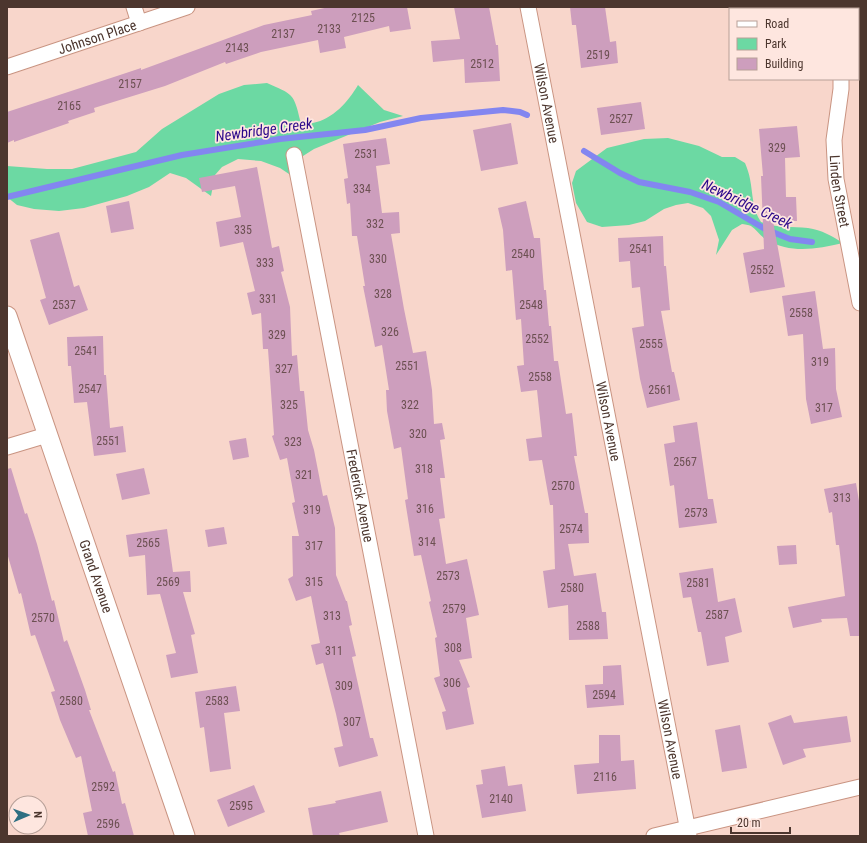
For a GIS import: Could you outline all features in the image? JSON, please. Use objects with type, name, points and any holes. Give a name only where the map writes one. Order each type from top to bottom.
[{"type":"street","points":[[134,7],[139,23]]},
{"type":"street","name":"Johnson Place","points":[[7,67],[187,7]]},
{"type":"street","name":"Wilson Avenue","points":[[528,7],[688,832]]},
{"type":"street","name":"Linden Street","points":[[840,80],[841,89],[834,140],[836,179],[860,302]]},
{"type":"street","name":"Frederick Avenue","points":[[294,155],[426,836]]},
{"type":"street","name":"Grand Avenue","points":[[7,316],[185,836]]},
{"type":"street","points":[[7,447],[47,435]]},
{"type":"street","points":[[654,836],[688,832],[860,787]]},
{"type":"green space","points":[[267,83],[287,92],[294,99],[300,120],[308,122],[313,123],[320,121],[333,114],[350,98],[358,85],[384,110],[403,116],[380,122],[314,149],[303,156],[292,176],[280,168],[261,161],[238,159],[222,167],[215,175],[211,196],[186,178],[170,173],[149,187],[127,196],[84,208],[59,211],[34,209],[17,205],[7,197],[7,166],[72,169],[136,152],[162,129],[219,94],[244,85]]},
{"type":"green space","points":[[668,138],[699,146],[722,157],[735,157],[745,163],[750,177],[754,207],[761,222],[778,226],[802,227],[818,230],[843,243],[824,247],[795,249],[776,244],[765,239],[751,226],[742,224],[732,230],[716,255],[719,240],[711,216],[703,208],[688,203],[664,209],[645,221],[629,225],[602,227],[587,222],[576,203],[572,183],[576,171],[607,148],[644,139]]},
{"type":"building","points":[[329,7],[407,7],[411,29],[390,32],[389,26],[344,37],[346,48],[320,53],[318,40],[261,52],[226,64],[225,62],[165,86],[94,108],[95,112],[68,121],[69,123],[7,143],[7,112],[141,68],[141,70],[264,25],[312,15],[311,11]]},
{"type":"building","points":[[454,7],[489,7],[496,45],[498,45],[500,81],[465,83],[464,59],[433,62],[431,41],[460,39]]},
{"type":"building","points":[[570,7],[605,7],[610,42],[616,41],[618,63],[581,68],[576,25],[572,25]]},
{"type":"building","points":[[641,102],[645,129],[601,135],[597,108]]},
{"type":"building","points":[[511,123],[518,164],[481,171],[473,130]]},
{"type":"building","points":[[797,126],[800,157],[785,158],[786,197],[796,197],[797,221],[773,221],[785,287],[750,293],[743,253],[764,249],[761,176],[763,176],[759,129]]},
{"type":"building","points":[[386,138],[390,164],[376,166],[382,213],[399,212],[400,233],[391,234],[404,309],[413,353],[426,351],[432,390],[434,424],[442,423],[445,439],[440,440],[445,478],[440,478],[445,518],[439,519],[446,564],[467,559],[479,615],[466,618],[472,658],[459,660],[470,687],[467,688],[474,724],[446,730],[442,712],[446,711],[434,678],[440,676],[435,638],[437,637],[429,602],[431,601],[421,555],[414,556],[405,500],[408,499],[401,447],[394,449],[387,411],[386,390],[389,390],[382,345],[375,347],[363,286],[365,286],[357,236],[352,236],[350,203],[347,204],[344,179],[348,178],[343,144]]},
{"type":"building","points":[[257,167],[272,248],[279,246],[284,271],[281,272],[290,307],[292,356],[297,355],[300,391],[304,391],[308,430],[314,450],[323,496],[327,495],[335,528],[336,575],[347,601],[352,625],[349,626],[356,656],[352,657],[370,738],[373,738],[378,756],[339,767],[334,748],[343,746],[336,714],[323,663],[316,665],[311,645],[320,643],[311,596],[296,601],[288,579],[293,576],[292,536],[299,536],[292,503],[295,502],[287,458],[280,460],[272,436],[274,435],[268,349],[263,349],[261,313],[252,315],[247,293],[255,291],[243,242],[220,247],[216,222],[241,217],[235,186],[202,192],[199,178]]},
{"type":"building","points":[[129,201],[134,229],[111,233],[106,206]]},
{"type":"building","points":[[526,201],[534,238],[540,238],[544,290],[546,290],[554,361],[558,361],[566,414],[572,413],[577,456],[574,456],[585,513],[588,513],[589,543],[568,544],[574,576],[596,573],[602,612],[606,612],[608,639],[569,640],[568,605],[548,608],[543,571],[555,569],[553,505],[550,505],[542,460],[529,461],[526,439],[542,437],[537,390],[521,392],[517,366],[524,365],[521,319],[516,320],[512,270],[506,271],[503,230],[498,208]]},
{"type":"building","points":[[59,232],[74,287],[79,285],[88,310],[49,325],[40,300],[46,298],[30,240]]},
{"type":"building","points":[[663,236],[664,266],[666,266],[670,310],[661,311],[672,372],[674,372],[680,400],[647,408],[640,379],[632,328],[644,326],[640,287],[632,288],[630,261],[619,262],[618,238]]},
{"type":"building","points":[[815,291],[823,349],[835,348],[836,389],[842,417],[811,424],[806,399],[803,334],[788,336],[782,296]]},
{"type":"building","points":[[103,336],[104,375],[106,375],[110,428],[123,426],[126,452],[94,456],[87,402],[74,403],[71,366],[68,366],[67,337]]},
{"type":"building","points":[[697,422],[708,499],[713,499],[717,523],[679,528],[674,485],[670,486],[664,444],[675,442],[673,426]]},
{"type":"building","points":[[246,438],[249,457],[233,460],[229,441]]},
{"type":"building","points":[[11,468],[25,514],[27,513],[37,544],[52,601],[54,600],[64,642],[67,640],[85,690],[91,710],[89,710],[113,772],[115,771],[122,804],[125,803],[134,836],[88,836],[83,813],[92,811],[81,756],[76,758],[60,720],[51,692],[55,691],[35,635],[31,636],[21,593],[19,594],[7,553],[7,469]]},
{"type":"building","points":[[144,468],[150,494],[122,500],[116,474]]},
{"type":"building","points":[[856,483],[860,507],[860,636],[850,636],[847,618],[821,619],[822,622],[793,628],[788,607],[845,596],[839,545],[836,545],[832,512],[829,513],[824,489]]},
{"type":"building","points":[[224,527],[227,544],[208,547],[205,530]]},
{"type":"building","points":[[167,529],[173,572],[190,571],[191,592],[183,592],[195,634],[191,635],[198,673],[171,678],[166,655],[176,653],[160,594],[147,595],[145,555],[129,557],[126,535]]},
{"type":"building","points":[[796,545],[797,564],[779,565],[777,546]]},
{"type":"building","points":[[713,568],[718,602],[735,598],[742,632],[725,637],[729,662],[707,666],[701,632],[698,632],[691,597],[683,598],[679,573]]},
{"type":"building","points":[[621,665],[624,705],[587,708],[585,685],[603,684],[603,666]]},
{"type":"building","points":[[236,686],[240,711],[224,713],[231,769],[210,772],[204,727],[200,728],[195,692]]},
{"type":"building","points":[[791,715],[794,723],[847,716],[851,742],[803,749],[806,757],[783,765],[768,723]]},
{"type":"building","points":[[740,725],[747,768],[722,772],[715,730]]},
{"type":"building","points":[[599,735],[620,735],[621,761],[634,760],[636,789],[577,794],[574,765],[599,763]]},
{"type":"building","points":[[505,766],[508,786],[522,784],[526,811],[482,818],[476,785],[483,784],[481,770]]},
{"type":"building","points":[[254,785],[265,812],[228,827],[217,800]]},
{"type":"building","points":[[381,791],[388,822],[339,833],[340,836],[313,836],[308,808],[336,803],[335,801]]},
{"type":"waterway","name":"Newbridge Creek","points":[[7,197],[182,155],[280,139],[365,130],[421,118],[503,110],[520,112],[527,115]]},
{"type":"waterway","name":"Newbridge Creek","points":[[584,151],[620,173],[639,182],[690,192],[719,202],[765,229],[790,239],[812,242]]}]
